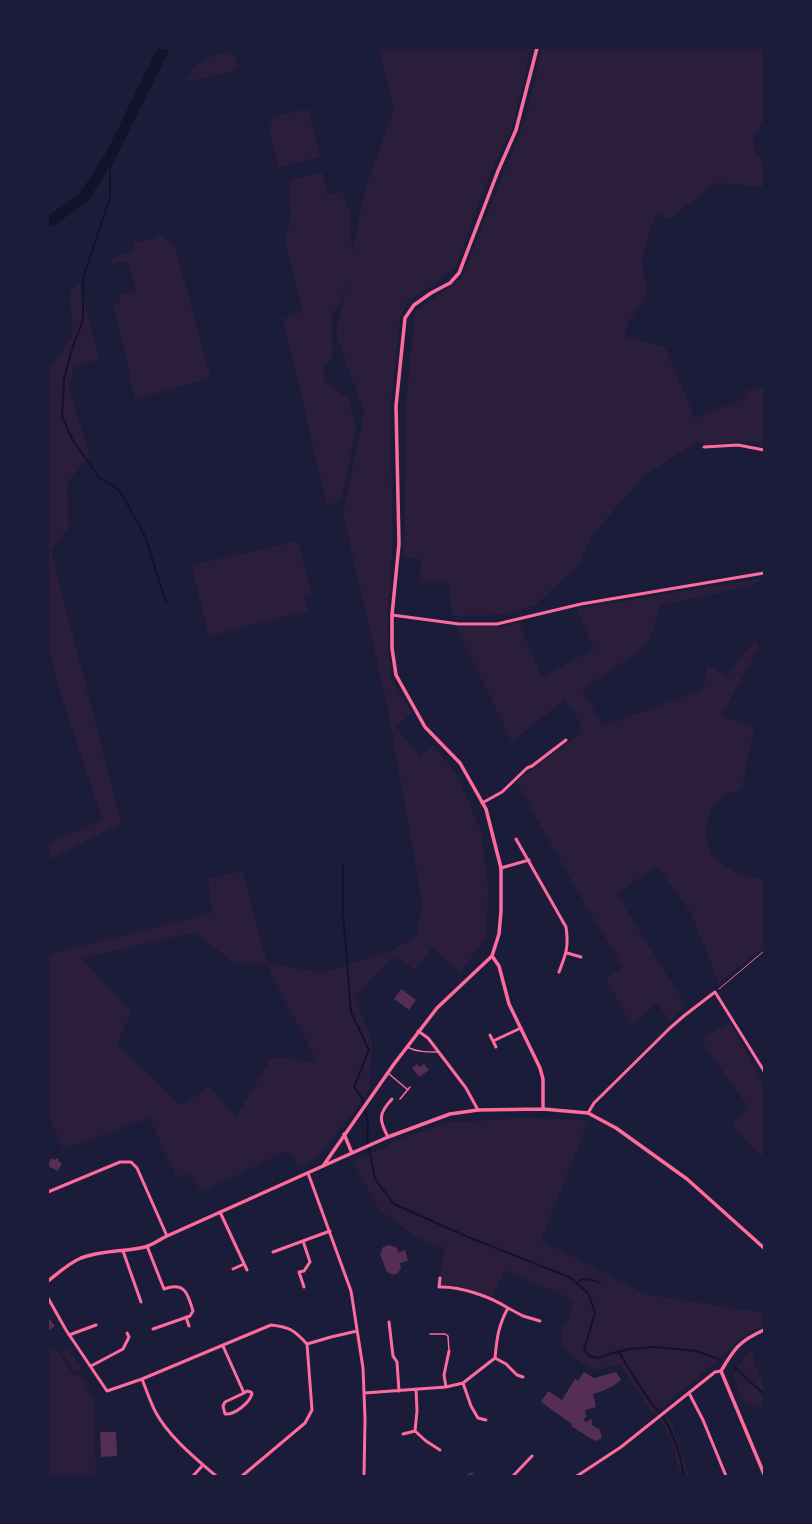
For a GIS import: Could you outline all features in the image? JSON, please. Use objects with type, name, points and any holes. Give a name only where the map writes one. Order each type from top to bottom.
[{"type":"street","points":[[323,1166],[373,1093],[437,1008],[492,956],[499,934],[501,911],[501,868],[486,809],[460,762],[425,727],[396,675],[392,648],[392,615],[399,544],[396,406],[405,318],[414,305],[431,293],[450,283],[459,273],[498,171],[516,130],[537,48]]},
{"type":"street","points":[[704,447],[738,445],[764,450]]},
{"type":"street","points":[[392,615],[459,624],[497,624],[581,604],[764,573]]},
{"type":"street","points":[[482,803],[502,792],[527,768],[532,766],[566,740]]},
{"type":"street","points":[[516,839],[566,927],[568,938],[567,954],[558,972]]},
{"type":"street","points":[[501,868],[529,860]]},
{"type":"street","points":[[567,954],[581,957]]},
{"type":"street","points":[[492,956],[499,966],[509,1004],[540,1068],[543,1079],[543,1109]]},
{"type":"street","points":[[588,1113],[594,1103],[670,1028],[685,1014],[715,992],[764,1070]]},
{"type":"street","points":[[493,1041],[521,1028]]},
{"type":"street","points":[[418,1032],[428,1038],[466,1088],[478,1110]]},
{"type":"street","points":[[490,1035],[496,1047]]},
{"type":"street","points":[[388,1137],[382,1125],[381,1115],[384,1107],[392,1098]]},
{"type":"street","points":[[48,1281],[80,1258],[99,1253],[123,1251],[147,1246],[388,1137],[450,1114],[478,1110],[543,1109],[588,1113],[616,1128],[687,1179],[764,1248]]},
{"type":"street","points":[[344,1134],[352,1153]]},
{"type":"street","points":[[48,1192],[120,1162],[132,1162],[137,1168],[167,1236]]},
{"type":"street","points":[[308,1173],[351,1291],[363,1368],[365,1419],[364,1476]]},
{"type":"street","points":[[220,1212],[247,1270]]},
{"type":"street","points":[[273,1252],[330,1231]]},
{"type":"street","points":[[303,1241],[310,1262],[304,1271],[299,1272],[304,1287]]},
{"type":"street","points":[[147,1246],[164,1289],[173,1286],[180,1287],[186,1292],[193,1311],[190,1316],[153,1329]]},
{"type":"street","points":[[123,1251],[142,1302]]},
{"type":"street","points":[[234,1269],[244,1264]]},
{"type":"street","points":[[440,1278],[439,1287],[468,1292],[496,1300],[523,1316],[540,1321]]},
{"type":"street","points":[[48,1298],[69,1335],[107,1391],[142,1379],[224,1346],[271,1325],[285,1326],[296,1332],[307,1344],[312,1410],[305,1423],[242,1476]]},
{"type":"street","points":[[364,1393],[446,1387],[462,1383],[494,1358],[497,1333],[508,1308]]},
{"type":"street","points":[[186,1317],[189,1326]]},
{"type":"street","points":[[389,1322],[393,1356],[397,1362],[399,1390]]},
{"type":"street","points":[[80,1325],[82,1330]]},
{"type":"street","points":[[69,1335],[96,1325]]},
{"type":"street","points":[[577,1476],[621,1447],[715,1372],[721,1371],[734,1349],[750,1336],[764,1330]]},
{"type":"street","points":[[307,1344],[357,1331]]},
{"type":"street","points":[[90,1366],[123,1349],[129,1337],[127,1333]]},
{"type":"street","points":[[224,1346],[244,1394]]},
{"type":"street","points":[[446,1387],[444,1375],[449,1351]]},
{"type":"street","points":[[494,1358],[506,1364],[517,1375],[523,1377]]},
{"type":"street","points":[[721,1371],[762,1465],[764,1474]]},
{"type":"street","points":[[142,1379],[155,1412],[171,1433],[216,1476]]},
{"type":"street","points":[[462,1383],[471,1406],[478,1418],[486,1420]]},
{"type":"street","points":[[415,1431],[417,1411],[416,1389]]},
{"type":"street","points":[[247,1391],[251,1392],[252,1394],[250,1398],[232,1413],[225,1414],[223,1406],[226,1402],[244,1394],[247,1391]]},
{"type":"street","points":[[689,1393],[703,1420],[726,1476]]},
{"type":"street","points":[[403,1434],[415,1431]]},
{"type":"street","points":[[415,1431],[426,1441],[440,1450]]},
{"type":"street","points":[[513,1476],[532,1456]]},
{"type":"street","points":[[193,1476],[203,1464]]},
{"type":"lane","points":[[407,1047],[414,1051],[438,1052]]},
{"type":"lane","points":[[388,1073],[408,1090]]},
{"type":"lane","points":[[400,1099],[410,1087]]},
{"type":"lane","points":[[430,1334],[445,1334],[448,1336],[449,1351]]},
{"type":"path","points":[[715,992],[764,951]]},
{"type":"shaded area","points":[[379,48],[530,48],[524,82],[512,129],[492,169],[456,267],[436,283],[407,301],[400,319],[390,411],[393,540],[387,625],[390,676],[412,713],[396,727],[420,757],[433,745],[457,775],[481,831],[488,887],[487,937],[460,972],[432,948],[415,970],[395,955],[354,997],[372,1039],[370,1088],[356,1109],[319,1156],[299,1167],[288,1151],[201,1192],[191,1172],[177,1177],[149,1118],[63,1149],[48,1114],[48,954],[212,913],[208,879],[243,871],[267,963],[323,973],[390,951],[417,936],[422,901],[386,700],[343,514],[364,412],[336,334],[348,275],[340,305],[332,313],[333,358],[324,365],[324,381],[349,399],[356,430],[341,501],[327,505],[283,319],[302,311],[285,241],[291,217],[289,180],[322,172],[327,195],[343,191],[350,214],[352,254],[365,189],[394,109]],"holes":[[[195,932],[235,964],[266,963],[317,1062],[272,1057],[236,1117],[209,1086],[183,1105],[175,1100],[117,1044],[132,1012],[82,959]]]},
{"type":"shaded area","points":[[541,48],[764,48],[764,119],[753,139],[754,150],[764,165],[764,187],[715,183],[670,219],[656,213],[642,257],[646,290],[644,299],[630,320],[624,336],[665,347],[695,418],[743,399],[747,391],[764,386],[764,446],[753,441],[706,445],[697,442],[645,475],[594,533],[579,565],[535,605],[503,615],[452,616],[449,583],[419,583],[421,559],[404,558],[406,402],[415,312],[462,277],[525,120],[537,73]]},
{"type":"shaded area","points":[[233,52],[238,67],[234,71],[184,82],[192,69],[203,60],[218,54]]},
{"type":"shaded area","points":[[308,109],[320,157],[278,167],[269,130],[273,130],[269,118]]},
{"type":"shaded area","points":[[158,234],[175,246],[211,378],[135,399],[114,305],[121,303],[118,295],[137,291],[128,262],[111,264],[111,258],[134,251],[133,242],[155,239]]},
{"type":"shaded area","points":[[79,283],[100,359],[74,367],[69,388],[90,456],[67,483],[69,527],[51,550],[121,823],[48,860],[48,843],[102,820],[58,686],[48,642],[48,371],[72,337],[70,291]]},
{"type":"shaded area","points":[[298,541],[312,595],[304,596],[308,611],[209,636],[191,565]]},
{"type":"shaded area","points":[[764,578],[764,580],[742,588],[661,605],[651,636],[642,650],[582,689],[603,726],[702,690],[707,676],[706,664],[727,677],[745,651],[756,642],[759,648],[721,715],[754,727],[742,789],[723,796],[710,810],[706,833],[711,855],[737,874],[764,880],[764,947],[719,983],[691,913],[657,866],[617,894],[685,1004],[670,1022],[657,1003],[631,1026],[606,978],[623,967],[586,906],[516,782],[574,738],[584,733],[576,715],[565,699],[512,742],[456,627],[498,627],[519,623],[542,677],[594,649],[576,609]]},
{"type":"shaded area","points":[[730,1023],[764,1084],[764,1153],[760,1156],[732,1124],[748,1107],[700,1039]]},
{"type":"shaded area","points":[[521,1118],[589,1120],[541,1240],[646,1294],[764,1313],[764,1325],[741,1338],[709,1368],[653,1414],[620,1364],[595,1370],[574,1357],[565,1348],[562,1342],[561,1325],[568,1323],[573,1300],[505,1270],[492,1298],[468,1290],[441,1285],[440,1277],[445,1248],[418,1238],[378,1209],[353,1160],[387,1147],[394,1141],[446,1123]]},
{"type":"shaded area","points":[[55,1347],[74,1376],[79,1374],[94,1398],[96,1476],[48,1476],[48,1348]]},
{"type":"shaded area","points":[[68,1348],[82,1369],[75,1373],[62,1352]]},
{"type":"shaded area","points":[[751,1348],[758,1375],[764,1378],[764,1409],[742,1399],[733,1374]]},
{"type":"shaded area","points":[[667,1415],[673,1427],[689,1476],[682,1476],[677,1463],[672,1440],[660,1420]]},
{"type":"building","points":[[401,989],[416,1000],[409,1010],[394,999]]},
{"type":"building","points":[[417,1064],[419,1067],[424,1064],[429,1070],[419,1077],[412,1068]]},
{"type":"building","points":[[51,1158],[55,1160],[56,1158],[59,1159],[58,1161],[62,1163],[58,1171],[48,1166]]},
{"type":"building","points":[[389,1245],[397,1248],[398,1253],[405,1250],[408,1261],[400,1263],[401,1268],[398,1273],[393,1275],[387,1272],[380,1254],[383,1247]]},
{"type":"building","points":[[48,1317],[55,1326],[48,1331]]},
{"type":"building","points":[[584,1372],[594,1378],[616,1372],[621,1380],[603,1391],[593,1394],[596,1407],[585,1410],[586,1417],[583,1420],[586,1422],[592,1419],[592,1425],[600,1430],[602,1438],[595,1441],[571,1426],[572,1424],[541,1402],[548,1391],[562,1400],[575,1379],[578,1381]]},
{"type":"building","points":[[100,1432],[116,1432],[117,1456],[101,1457]]},
{"type":"building","points":[[472,1472],[474,1476],[464,1476]]},
{"type":"waterway","points":[[48,221],[52,220],[83,198],[110,157],[164,48]]},
{"type":"waterway","points":[[110,157],[110,197],[83,278],[83,320],[72,349],[64,379],[62,416],[72,439],[99,477],[120,491],[145,536],[166,602]]},
{"type":"waterway","points":[[343,865],[343,914],[351,1012],[369,1050],[354,1087],[362,1098],[368,1123],[367,1138],[375,1179],[394,1204],[468,1237],[569,1277],[588,1293],[595,1313],[584,1350],[590,1356],[598,1358],[629,1349],[654,1347],[697,1351],[718,1359]]},
{"type":"waterway","points":[[577,1283],[582,1279],[600,1283]]},
{"type":"waterway","points":[[619,1351],[639,1385],[652,1404],[662,1415],[670,1429],[681,1461],[684,1476]]},
{"type":"waterway","points":[[734,1367],[764,1394]]}]
